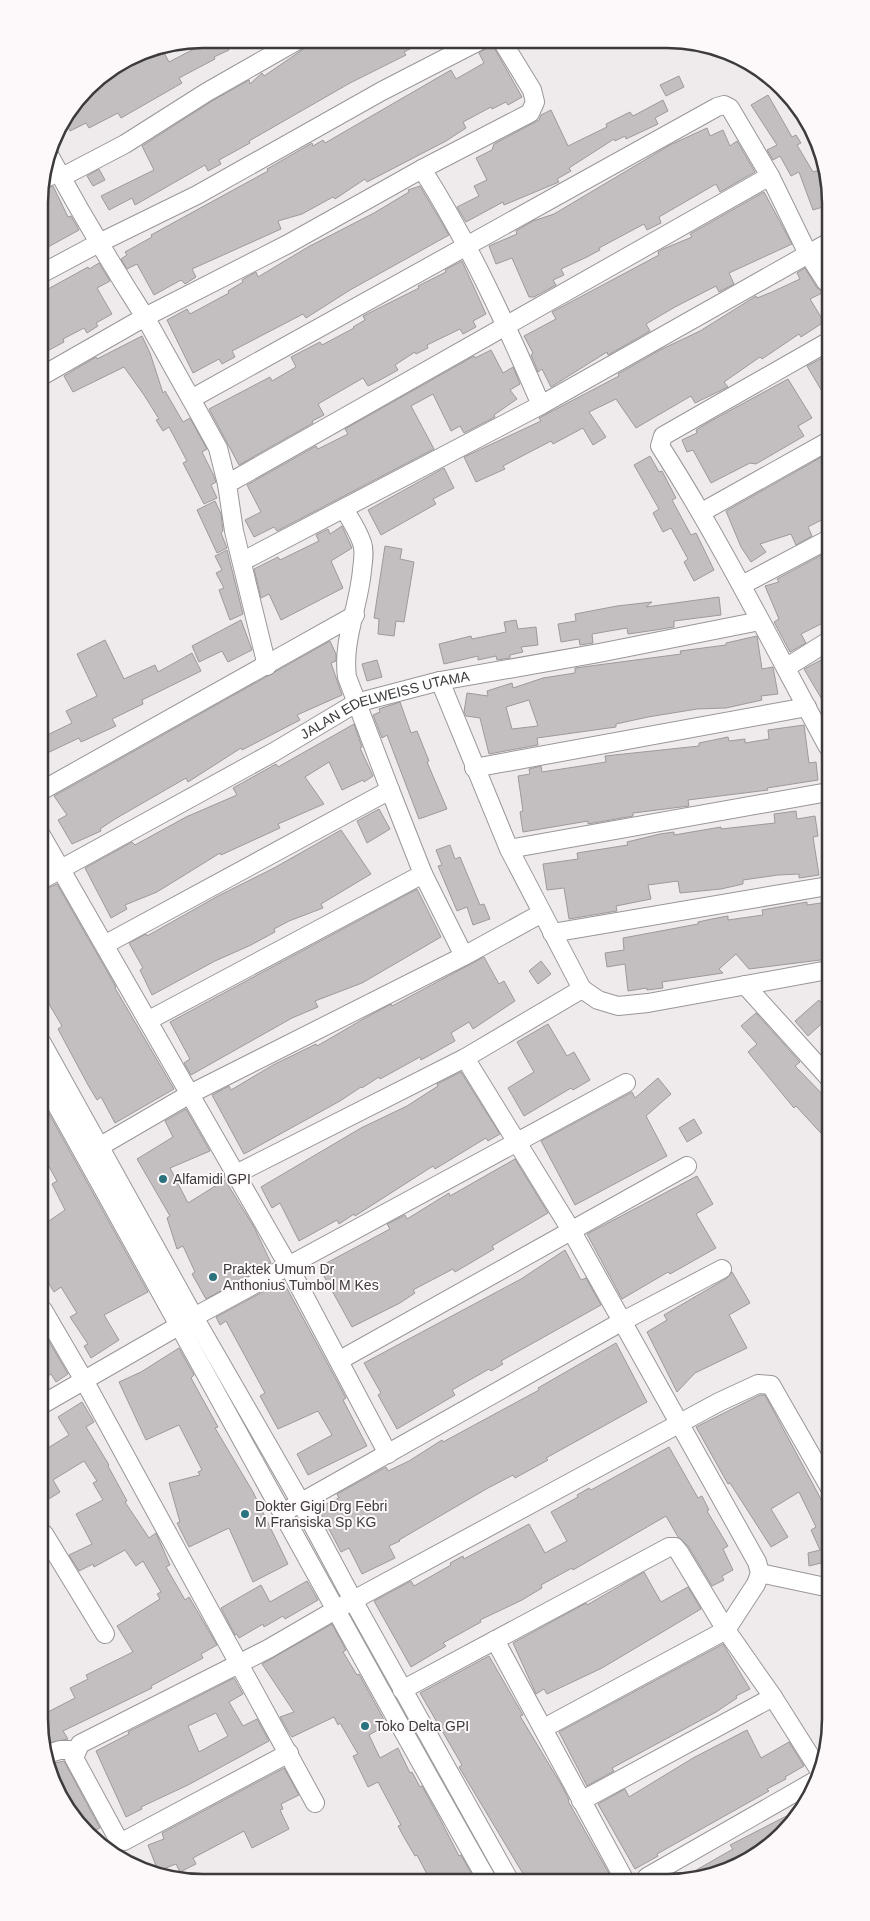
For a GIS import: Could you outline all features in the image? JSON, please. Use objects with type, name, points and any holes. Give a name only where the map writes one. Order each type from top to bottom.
[{"type":"street","points":[[267,666],[243,561],[234,531],[227,484],[218,448],[145,317],[97,244],[88,223],[54,176],[125,144],[207,92],[284,48]]},
{"type":"street","points":[[48,270],[198,195],[382,91],[466,48]]},
{"type":"street","points":[[48,372],[145,317],[296,240],[422,169],[530,113],[535,102],[532,90],[506,48]]},
{"type":"street","points":[[190,399],[724,105],[730,108],[770,176],[808,254],[822,276]]},
{"type":"street","points":[[422,169],[443,202],[506,326],[541,405]]},
{"type":"street","points":[[227,484],[770,176]]},
{"type":"street","points":[[243,561],[541,405],[822,246]]},
{"type":"street","points":[[822,345],[663,436],[660,446],[702,512],[822,735]]},
{"type":"street","points":[[702,512],[822,444]]},
{"type":"street","points":[[344,509],[363,545],[360,587],[348,639],[345,665],[347,677],[423,874],[464,956]]},
{"type":"street","points":[[742,585],[822,543]]},
{"type":"street","points":[[48,787],[355,615]]},
{"type":"street","name":"JALAN EDELWEISS UTAMA","points":[[48,877],[274,752],[356,703],[440,681],[599,653],[760,621]]},
{"type":"street","points":[[787,667],[822,645]]},
{"type":"street","points":[[440,681],[474,768],[509,849],[582,989],[598,1000],[618,1006],[648,1003],[822,971]]},
{"type":"street","points":[[474,768],[807,707]]},
{"type":"street","points":[[106,944],[390,790]]},
{"type":"street","points":[[509,849],[822,793]]},
{"type":"street","points":[[48,847],[106,944],[234,1175],[289,1267],[340,1360],[388,1454]]},
{"type":"street","points":[[149,1020],[423,874]]},
{"type":"street","points":[[552,933],[822,887]]},
{"type":"street","points":[[85,1155],[190,1094],[464,956],[542,912]]},
{"type":"street","points":[[745,986],[822,1070]]},
{"type":"street","points":[[234,1175],[465,1058],[582,989]]},
{"type":"street","points":[[48,1054],[101,1146],[194,1317],[301,1503],[402,1690],[506,1874]]},
{"type":"street","points":[[465,1058],[518,1140],[571,1230],[757,1562],[760,1573],[756,1584],[726,1630],[544,1728]]},
{"type":"street","points":[[48,1401],[85,1382],[194,1317],[626,1083]]},
{"type":"street","points":[[48,1090],[284,1512],[386,1702],[484,1874]]},
{"type":"street","points":[[340,1360],[687,1166]]},
{"type":"street","points":[[284,1512],[621,1322],[722,1269]]},
{"type":"street","points":[[48,1319],[85,1382],[238,1664],[290,1753],[315,1803]]},
{"type":"street","points":[[290,1753],[124,1841],[118,1839],[74,1758],[80,1744],[238,1664],[719,1402],[758,1384],[771,1385],[822,1474]]},
{"type":"street","points":[[48,1540],[106,1634]]},
{"type":"street","points":[[402,1690],[672,1546],[679,1552],[726,1630],[773,1697],[815,1764]]},
{"type":"street","points":[[760,1573],[822,1586]]},
{"type":"street","points":[[495,1640],[621,1874]]},
{"type":"street","points":[[581,1801],[773,1697]]},
{"type":"street","points":[[52,1753],[60,1750],[76,1750]]},
{"type":"street","points":[[652,1874],[807,1785]]},
{"type":"building","points":[[196,48],[228,48],[229,50],[179,78],[182,83],[121,118],[118,113],[89,128],[86,123],[70,131],[67,126],[86,100],[100,86],[125,68],[143,59],[164,53],[169,62]]},
{"type":"building","points":[[305,48],[412,48],[404,52],[406,55],[350,83],[249,141],[250,143],[219,160],[221,164],[208,171],[205,165],[135,205],[132,198],[109,210],[101,196],[154,170],[142,146],[212,101],[249,80],[250,84],[262,73],[264,76]]},
{"type":"building","points":[[486,48],[494,48],[522,97],[508,105],[506,102],[492,109],[491,107],[463,122],[466,128],[446,141],[367,182],[365,179],[335,199],[333,197],[302,214],[278,221],[281,229],[192,269],[196,277],[185,284],[181,280],[154,295],[137,264],[127,269],[121,259],[127,255],[125,252],[152,237],[151,235],[268,171],[267,169],[312,143],[313,146],[323,140],[325,143],[451,70],[456,79],[484,63],[479,53]]},
{"type":"building","points":[[679,76],[684,87],[666,96],[660,85]]},
{"type":"building","points":[[768,95],[792,137],[796,135],[801,143],[797,145],[813,172],[819,170],[822,207],[813,210],[799,172],[791,176],[780,156],[773,160],[767,150],[777,145],[751,105]]},
{"type":"building","points":[[663,100],[668,111],[655,118],[658,124],[626,139],[625,136],[615,141],[614,139],[569,168],[571,171],[557,179],[559,182],[504,205],[503,202],[466,222],[457,207],[479,196],[474,186],[487,180],[476,158],[492,150],[494,144],[539,120],[541,115],[551,110],[568,146],[607,127],[606,124],[630,112],[633,116]]},
{"type":"building","points":[[707,128],[710,136],[723,130],[730,146],[737,141],[755,172],[720,192],[716,184],[659,217],[661,223],[647,230],[644,224],[599,248],[600,250],[561,269],[564,275],[553,280],[556,285],[534,297],[529,297],[512,258],[496,264],[489,246],[517,234],[516,231],[533,221],[554,214],[670,145]]},
{"type":"building","points":[[99,169],[105,180],[93,186],[87,176]]},
{"type":"building","points":[[53,186],[68,217],[71,216],[79,230],[48,247],[48,192],[48,188]]},
{"type":"building","points":[[420,186],[449,235],[350,290],[306,318],[303,314],[232,351],[235,357],[222,364],[219,359],[193,373],[167,320],[187,309],[190,314],[229,293],[228,291],[243,282],[242,280],[256,272],[258,277],[308,247],[374,213],[409,192],[408,190]]},
{"type":"building","points":[[764,192],[792,244],[729,273],[734,284],[719,292],[716,286],[675,307],[646,324],[650,331],[608,355],[607,352],[551,387],[542,369],[538,372],[531,355],[533,353],[524,336],[556,319],[552,312],[659,255],[658,252],[663,249],[692,237],[690,234]]},
{"type":"building","points":[[462,261],[486,314],[473,321],[476,327],[463,334],[460,329],[427,345],[428,348],[416,354],[415,352],[395,365],[398,370],[368,386],[363,378],[318,404],[324,415],[239,465],[209,409],[270,377],[272,381],[296,367],[291,357],[320,342],[322,345],[354,328],[365,320],[363,316],[419,288],[418,286],[446,272],[445,270]]},
{"type":"building","points":[[99,263],[110,281],[97,288],[112,314],[96,323],[98,326],[87,333],[84,328],[63,339],[64,342],[48,351],[48,289],[88,267],[89,269]]},
{"type":"building","points":[[805,268],[817,288],[822,291],[822,293],[810,299],[822,319],[822,323],[801,337],[799,334],[762,359],[760,357],[724,382],[728,387],[695,403],[691,396],[636,428],[616,399],[589,412],[606,437],[593,445],[583,428],[553,444],[551,441],[503,466],[505,469],[476,482],[464,457],[541,421],[539,418],[619,376],[618,374],[660,350],[700,331],[756,296],[757,298],[800,279],[797,273]]},
{"type":"building","points":[[142,336],[150,353],[163,393],[165,391],[183,422],[190,418],[207,449],[202,452],[216,482],[211,485],[217,498],[204,504],[183,463],[187,461],[169,427],[163,431],[156,420],[159,419],[124,367],[73,392],[64,376],[96,357],[97,359]]},
{"type":"building","points":[[491,350],[503,373],[513,367],[520,384],[510,390],[517,399],[494,415],[495,417],[464,433],[460,426],[451,431],[433,394],[411,406],[434,449],[277,531],[274,527],[254,537],[245,520],[261,512],[247,485],[316,446],[318,449],[348,434],[345,429],[474,356],[475,358]]},
{"type":"building","points":[[822,358],[822,391],[807,366]]},
{"type":"building","points":[[788,379],[812,418],[798,426],[804,436],[756,464],[750,463],[711,483],[693,450],[687,452],[682,440],[697,433],[696,430],[709,422]]},
{"type":"building","points":[[650,456],[659,472],[662,471],[676,498],[672,500],[691,535],[696,533],[714,570],[694,581],[684,562],[688,559],[671,528],[663,532],[653,513],[659,509],[634,465]]},
{"type":"building","points":[[822,457],[822,520],[808,527],[812,536],[796,545],[791,534],[760,544],[766,552],[751,562],[741,547],[726,511]]},
{"type":"building","points":[[444,468],[454,488],[433,499],[436,504],[381,535],[368,510]]},
{"type":"building","points":[[215,501],[221,514],[223,531],[221,533],[227,548],[217,553],[197,510]]},
{"type":"building","points":[[342,526],[352,548],[331,561],[343,588],[281,620],[269,594],[261,598],[254,569],[278,557],[280,560],[319,541],[316,535],[328,529],[330,534]]},
{"type":"building","points":[[385,546],[402,549],[400,559],[414,562],[404,622],[396,621],[394,636],[378,634],[379,619],[374,618]]},
{"type":"building","points":[[227,550],[243,614],[230,620],[219,590],[224,588],[216,573],[222,570],[215,556]]},
{"type":"building","points":[[822,555],[822,624],[801,634],[806,643],[790,652],[774,622],[779,619],[765,586],[779,582],[777,579]]},
{"type":"building","points":[[719,597],[721,615],[674,621],[674,627],[656,630],[628,634],[627,628],[592,634],[593,643],[580,645],[579,639],[561,642],[558,624],[576,621],[575,614],[617,606],[652,602],[646,607]]},
{"type":"building","points":[[241,620],[252,650],[228,662],[222,651],[199,662],[192,646]]},
{"type":"building","points":[[516,620],[518,629],[536,627],[538,645],[521,647],[523,652],[510,655],[510,658],[497,660],[496,656],[478,660],[478,656],[444,664],[439,644],[471,636],[472,639],[506,632],[504,622]]},
{"type":"building","points":[[757,636],[762,669],[773,667],[778,694],[761,696],[762,700],[726,708],[697,709],[616,724],[616,727],[537,738],[538,745],[489,754],[480,718],[466,716],[464,712],[467,693],[488,696],[487,691],[512,683],[513,688],[543,678],[575,673],[575,668],[681,654],[680,651],[726,645],[726,643]],"holes":[[[529,700],[538,726],[512,729],[506,707]]]},
{"type":"building","points":[[105,640],[124,679],[155,665],[158,672],[192,653],[201,671],[142,700],[143,704],[112,719],[116,726],[81,742],[79,738],[48,753],[48,735],[72,723],[66,711],[97,696],[77,654]]},
{"type":"building","points":[[330,641],[336,654],[336,661],[331,663],[342,695],[297,715],[300,720],[242,750],[241,748],[188,782],[186,778],[115,819],[100,829],[101,831],[72,844],[58,820],[67,815],[54,796]]},
{"type":"building","points":[[377,660],[382,677],[367,681],[362,664]]},
{"type":"building","points":[[822,660],[822,700],[804,669]]},
{"type":"building","points":[[400,702],[411,733],[417,731],[429,761],[427,762],[447,809],[419,819],[387,735],[382,738],[373,715],[380,712],[379,709]]},
{"type":"building","points":[[354,724],[362,747],[360,748],[373,776],[364,782],[363,780],[342,790],[329,762],[305,777],[324,804],[278,824],[280,828],[221,855],[220,853],[157,892],[125,905],[127,909],[111,918],[85,868],[132,842],[135,845],[186,817],[237,795],[233,788],[276,764],[278,767]]},
{"type":"building","points":[[804,725],[809,763],[816,762],[818,780],[767,788],[768,790],[688,800],[689,806],[633,813],[633,816],[588,824],[588,821],[523,832],[520,812],[523,811],[518,776],[530,774],[529,769],[541,766],[542,772],[606,762],[605,756],[699,746],[699,743],[728,737],[729,741],[745,739],[745,743],[769,739],[768,730]]},
{"type":"building","points":[[379,809],[390,829],[367,843],[357,821]]},
{"type":"building","points":[[796,811],[797,819],[815,816],[818,836],[813,837],[819,875],[799,878],[799,874],[778,875],[743,880],[743,884],[721,889],[680,893],[678,881],[648,885],[651,899],[616,906],[617,911],[569,919],[564,888],[547,890],[543,864],[578,859],[577,853],[628,845],[627,842],[660,834],[674,832],[674,835],[721,827],[721,829],[775,823],[774,814]]},
{"type":"building","points":[[341,830],[371,874],[321,904],[323,908],[289,921],[274,929],[275,932],[251,945],[215,961],[152,995],[140,970],[143,968],[129,943],[146,934],[147,936]]},
{"type":"building","points":[[450,845],[455,859],[460,857],[480,905],[484,904],[490,919],[473,925],[467,907],[457,911],[438,866],[442,865],[436,850]]},
{"type":"building","points":[[57,884],[174,1089],[115,1123],[101,1097],[97,1100],[88,1085],[58,1029],[62,1026],[48,1002],[48,888]]},
{"type":"building","points":[[417,889],[441,937],[362,983],[315,1001],[318,1007],[292,1018],[191,1075],[184,1063],[190,1059],[170,1022]]},
{"type":"building","points":[[807,902],[807,905],[822,903],[822,960],[749,969],[736,954],[719,969],[723,973],[662,982],[663,988],[628,991],[625,964],[607,967],[605,953],[624,950],[623,938],[698,924],[698,922],[728,916],[728,920],[763,915],[762,910]]},
{"type":"building","points":[[484,957],[499,984],[504,981],[515,1001],[473,1029],[469,1022],[451,1033],[455,1041],[421,1060],[420,1057],[380,1079],[379,1077],[340,1101],[244,1154],[212,1095],[229,1086],[231,1090],[273,1065],[316,1044],[317,1046],[391,1004],[392,1006]]},
{"type":"building","points":[[541,961],[551,974],[538,984],[529,971]]},
{"type":"building","points":[[819,1000],[822,1004],[822,1023],[808,1036],[795,1021]]},
{"type":"building","points":[[756,1013],[800,1062],[795,1066],[822,1094],[822,1134],[796,1106],[794,1108],[748,1052],[757,1044],[741,1026]]},
{"type":"building","points":[[548,1024],[567,1056],[574,1052],[590,1080],[573,1090],[571,1088],[524,1116],[508,1088],[534,1072],[517,1042]]},
{"type":"building","points":[[461,1072],[500,1134],[488,1141],[486,1138],[435,1169],[433,1166],[355,1216],[354,1214],[339,1224],[337,1220],[299,1241],[280,1203],[272,1208],[261,1187],[361,1128],[407,1106],[438,1086],[437,1084]]},
{"type":"building","points":[[658,1078],[671,1094],[646,1116],[667,1156],[575,1205],[541,1141],[632,1092],[635,1098]]},
{"type":"building","points":[[186,1109],[210,1151],[170,1168],[188,1203],[225,1180],[254,1227],[271,1263],[206,1299],[192,1274],[195,1272],[183,1246],[177,1249],[167,1218],[170,1216],[137,1159],[173,1137],[165,1121]]},
{"type":"building","points":[[48,1112],[148,1292],[104,1315],[119,1340],[91,1358],[84,1346],[88,1344],[70,1317],[77,1313],[61,1287],[54,1292],[48,1282],[48,1222],[65,1210],[52,1184],[57,1181],[48,1165]]},
{"type":"building","points":[[694,1119],[702,1133],[687,1142],[679,1128]]},
{"type":"building","points":[[515,1159],[548,1213],[492,1246],[494,1249],[455,1272],[453,1269],[413,1290],[415,1293],[400,1303],[352,1327],[319,1267],[390,1229],[387,1224],[405,1215],[407,1219],[449,1193],[450,1196]]},
{"type":"building","points":[[697,1176],[713,1204],[696,1214],[716,1248],[670,1274],[668,1272],[622,1299],[587,1234]]},
{"type":"building","points":[[565,1250],[581,1280],[586,1278],[601,1305],[501,1361],[503,1364],[491,1371],[489,1369],[452,1390],[455,1395],[397,1429],[378,1395],[381,1393],[364,1363],[521,1279]]},
{"type":"building","points":[[732,1272],[750,1303],[729,1315],[747,1348],[695,1373],[677,1392],[647,1332],[667,1320],[664,1315],[727,1278]]},
{"type":"building","points":[[283,1281],[346,1398],[343,1400],[367,1446],[308,1475],[297,1454],[332,1435],[318,1411],[278,1429],[260,1396],[265,1393],[226,1321],[220,1325],[216,1317]]},
{"type":"building","points":[[48,1340],[68,1374],[56,1382],[51,1374],[48,1376]]},
{"type":"building","points":[[616,1343],[647,1402],[546,1458],[548,1460],[515,1478],[513,1475],[488,1488],[389,1546],[395,1558],[362,1574],[349,1548],[341,1552],[318,1508],[339,1498],[337,1494],[384,1468],[386,1467],[388,1471],[409,1461],[442,1440],[443,1442],[539,1390],[538,1388]]},
{"type":"building","points":[[179,1348],[194,1375],[191,1378],[218,1427],[215,1428],[253,1492],[288,1564],[253,1582],[229,1528],[189,1547],[177,1523],[180,1522],[169,1483],[200,1475],[198,1472],[202,1470],[179,1425],[146,1440],[119,1382],[141,1372]]},
{"type":"building","points":[[760,1395],[765,1395],[822,1501],[822,1563],[809,1566],[808,1553],[820,1550],[811,1530],[816,1527],[799,1492],[771,1509],[788,1537],[771,1547],[730,1483],[728,1484],[696,1427]]},
{"type":"building","points":[[82,1402],[94,1422],[86,1427],[109,1465],[127,1501],[125,1502],[149,1538],[156,1533],[170,1565],[166,1567],[185,1600],[189,1597],[217,1645],[201,1654],[203,1658],[151,1686],[152,1688],[63,1731],[68,1739],[50,1743],[48,1712],[75,1698],[70,1688],[88,1679],[86,1675],[133,1652],[117,1626],[160,1599],[157,1594],[161,1592],[143,1561],[136,1566],[125,1550],[94,1567],[93,1564],[79,1571],[69,1555],[92,1544],[76,1514],[103,1500],[93,1483],[97,1481],[84,1461],[53,1480],[60,1492],[48,1500],[48,1448],[69,1435],[58,1417]]},
{"type":"building","points":[[669,1447],[698,1498],[702,1496],[709,1510],[707,1511],[728,1546],[723,1549],[733,1570],[722,1576],[724,1580],[712,1586],[688,1546],[678,1537],[666,1516],[573,1570],[572,1568],[541,1585],[542,1588],[522,1600],[480,1620],[481,1622],[443,1643],[446,1646],[411,1667],[374,1601],[411,1581],[414,1586],[451,1565],[450,1563],[463,1556],[464,1559],[529,1524],[545,1553],[567,1541],[551,1512],[578,1497],[577,1495],[589,1488],[591,1490]]},
{"type":"building","points":[[644,1572],[661,1602],[688,1587],[701,1609],[602,1668],[547,1694],[544,1689],[536,1694],[513,1643],[586,1603],[587,1605]]},
{"type":"building","points":[[307,1581],[318,1600],[285,1619],[283,1616],[264,1627],[263,1624],[239,1638],[237,1634],[235,1635],[221,1608],[261,1585],[270,1602]]},
{"type":"building","points":[[332,1624],[346,1650],[343,1652],[357,1675],[359,1674],[387,1725],[369,1735],[380,1758],[398,1748],[410,1773],[412,1772],[420,1787],[422,1786],[459,1856],[461,1855],[472,1874],[427,1874],[398,1826],[401,1825],[378,1782],[368,1787],[353,1756],[358,1754],[340,1723],[338,1725],[334,1717],[292,1737],[280,1717],[294,1712],[262,1664]]},
{"type":"building","points":[[723,1644],[750,1689],[736,1696],[737,1698],[716,1712],[612,1768],[614,1771],[587,1786],[559,1732]]},
{"type":"building","points":[[489,1656],[523,1715],[520,1716],[562,1786],[568,1801],[609,1874],[523,1874],[459,1767],[462,1765],[420,1693]]},
{"type":"building","points":[[234,1678],[243,1694],[229,1702],[243,1726],[257,1719],[269,1741],[188,1785],[141,1807],[142,1809],[126,1817],[96,1751],[129,1734],[128,1732]],"holes":[[[216,1713],[228,1736],[199,1752],[188,1726]]]},
{"type":"building","points":[[747,1730],[761,1758],[789,1742],[804,1766],[785,1777],[786,1779],[767,1789],[769,1791],[657,1854],[658,1856],[635,1869],[598,1804],[625,1789],[629,1797],[693,1758]]},
{"type":"building","points":[[64,1761],[100,1828],[96,1830],[93,1828],[68,1796],[54,1763]]},
{"type":"building","points":[[284,1768],[299,1795],[281,1804],[283,1809],[280,1810],[289,1829],[252,1848],[244,1831],[193,1858],[196,1864],[180,1872],[176,1864],[164,1869],[156,1866],[148,1845],[164,1839],[162,1833]]},
{"type":"building","points":[[788,1815],[762,1841],[736,1858],[695,1871],[733,1849],[730,1845]]},
{"type":"place","name":"Alfamidi GPI","points":[[163,1179]]},
{"type":"place","name":"Praktek Umum Dr Anthonius Tumbol M Kes","points":[[213,1277]]},
{"type":"place","name":"Dokter Gigi Drg Febri M Fransiska Sp KG","points":[[245,1514]]},
{"type":"place","name":"Toko Delta GPI","points":[[365,1726]]}]
